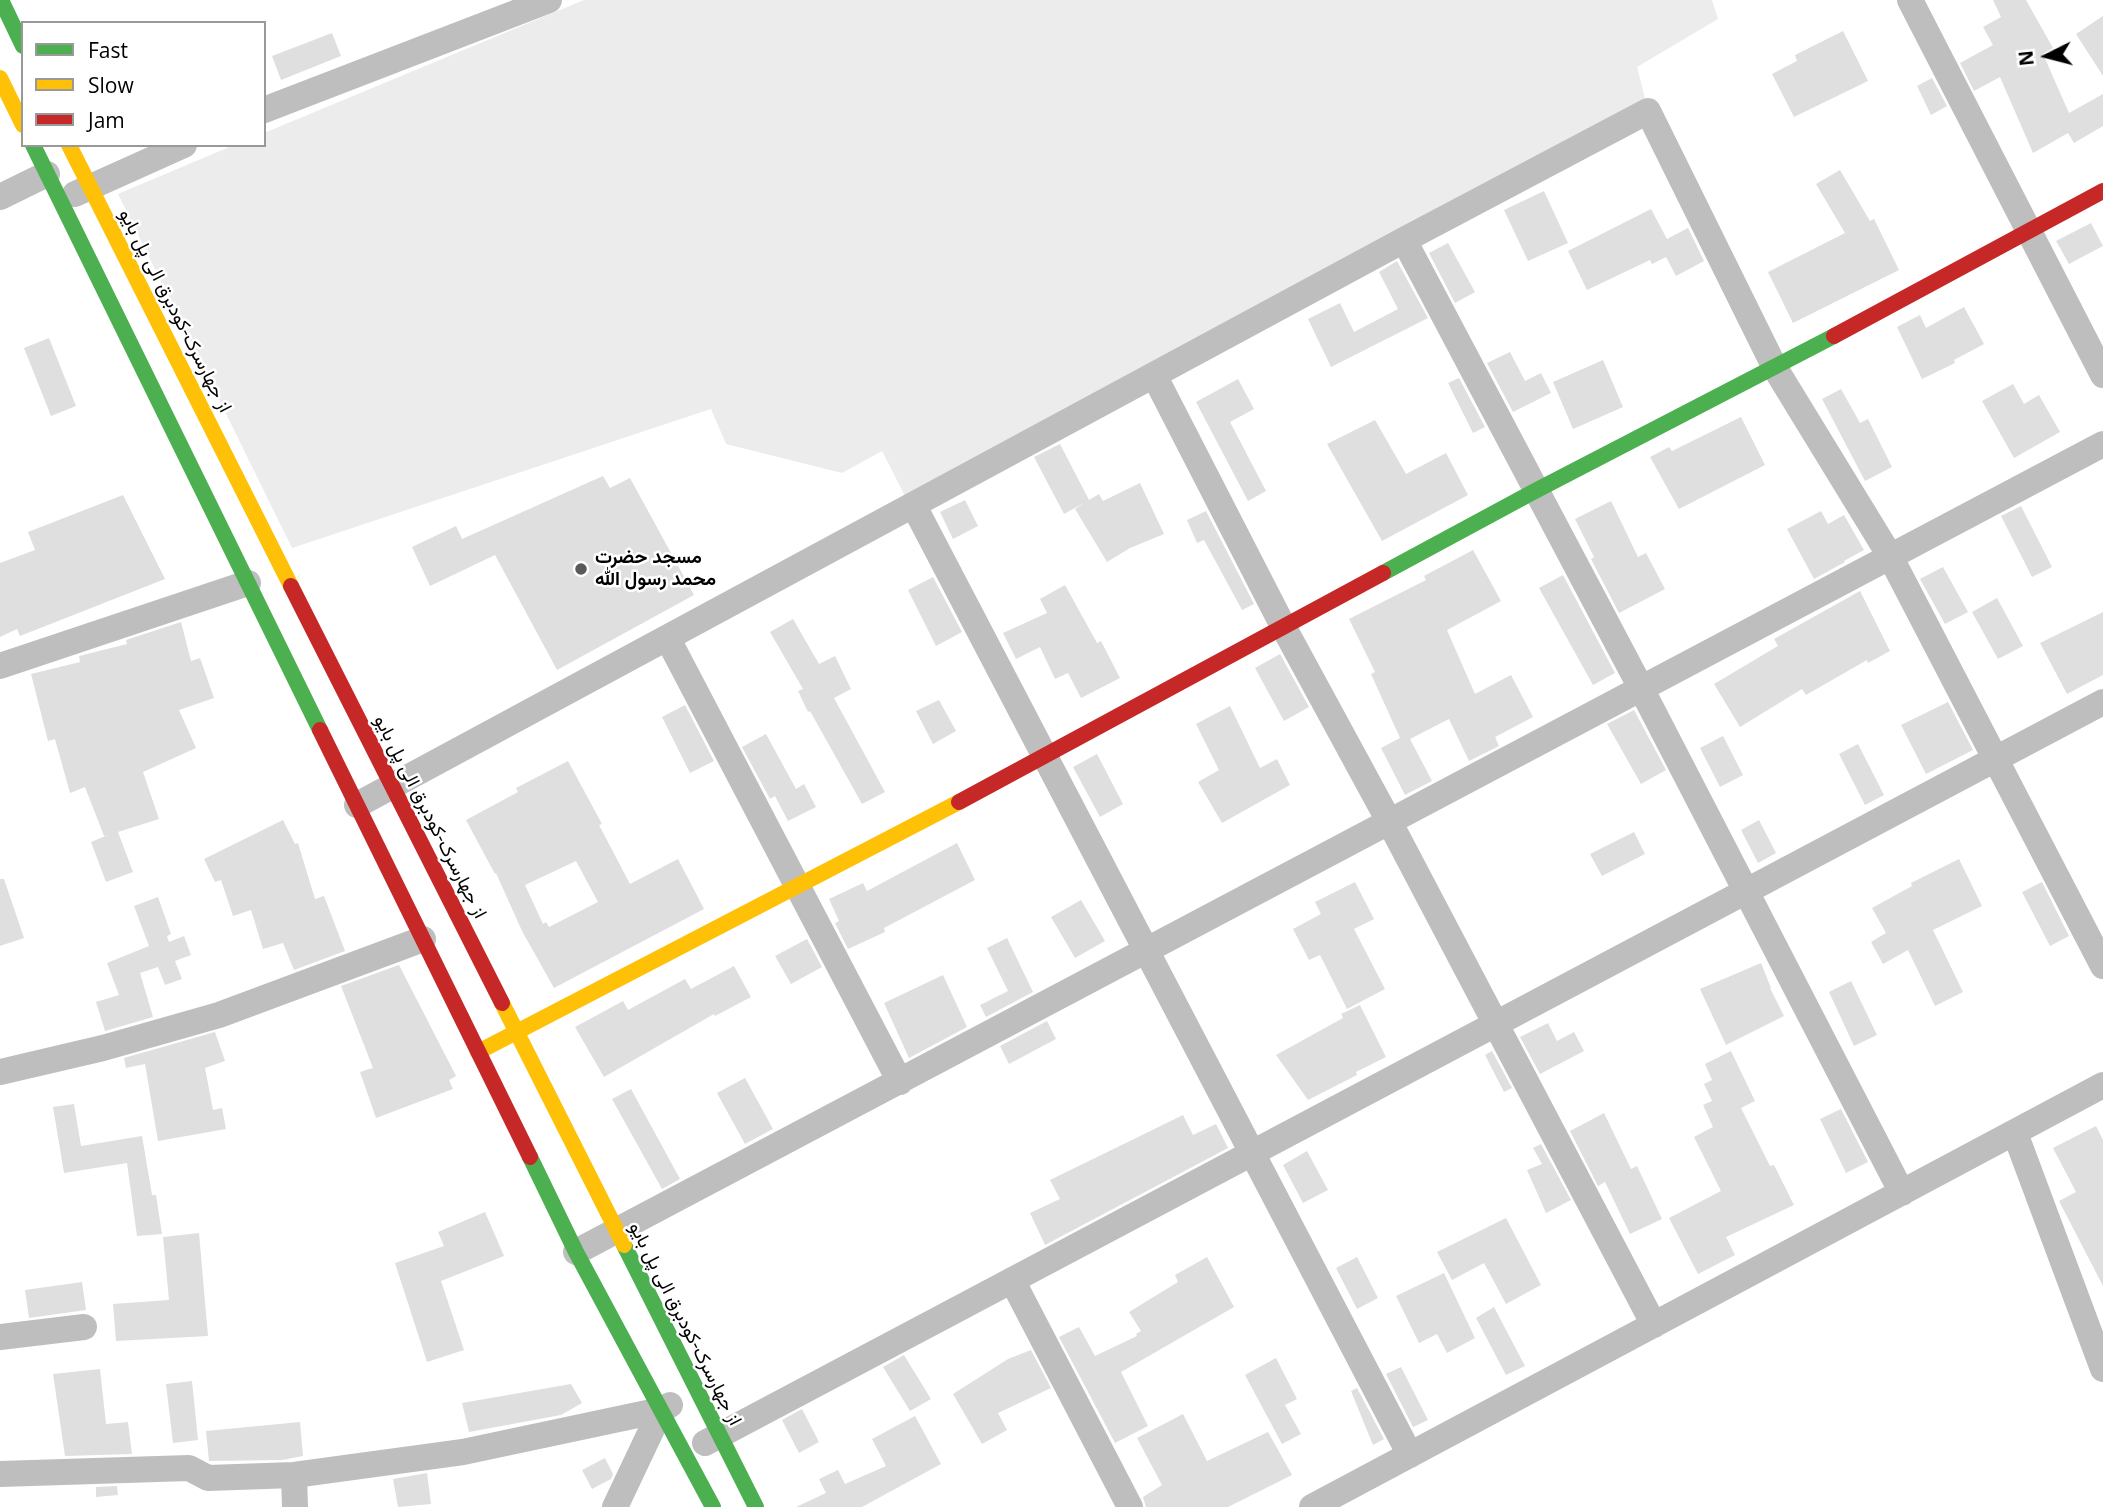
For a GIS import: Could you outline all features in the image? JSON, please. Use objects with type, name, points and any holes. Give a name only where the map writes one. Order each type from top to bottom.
[{"type":"street","points":[[1,0],[21,42]]},
{"type":"street","points":[[266,109],[549,0]]},
{"type":"street","points":[[1910,0],[2103,375]]},
{"type":"street","points":[[0,78],[21,121]]},
{"type":"street","points":[[357,805],[1154,374],[1648,111],[1775,368],[1890,556],[2103,966]]},
{"type":"street","points":[[34,147],[576,1252],[713,1507]]},
{"type":"street","name":"از جهارسرک-کودبرق الی پل بایو","points":[[70,147],[756,1507]]},
{"type":"street","points":[[60,201],[179,147]]},
{"type":"street","points":[[0,197],[47,174]]},
{"type":"street","points":[[478,1052],[1044,758],[1535,491],[1775,368],[2103,191]]},
{"type":"street","points":[[1404,240],[1642,690],[1902,1193]]},
{"type":"street","points":[[1154,374],[1284,628],[1390,823],[1654,1325]]},
{"type":"street","points":[[576,1252],[2103,444]]},
{"type":"street","points":[[914,506],[1410,1455]]},
{"type":"street","points":[[0,666],[248,583]]},
{"type":"street","points":[[668,639],[900,1082]]},
{"type":"street","points":[[684,1453],[2103,702]]},
{"type":"street","points":[[0,1072],[103,1048],[219,1015],[423,939]]},
{"type":"street","points":[[1312,1507],[2103,1085]]},
{"type":"street","points":[[2015,1133],[2103,1369]]},
{"type":"street","points":[[1012,1280],[1130,1507]]},
{"type":"street","points":[[0,1337],[84,1327]]},
{"type":"street","points":[[0,1474],[189,1468],[208,1478],[294,1475],[463,1452],[661,1410],[696,1391]]},
{"type":"street","points":[[615,1507],[661,1410]]},
{"type":"street","points":[[294,1475],[295,1507]]},
{"type":"shaded area","points":[[584,0],[1712,0],[1718,19],[1637,67],[1646,102],[906,498],[882,451],[842,473],[726,444],[711,409],[292,548],[118,194],[229,147],[266,147],[266,132]]},
{"type":"building","points":[[1993,0],[2026,0],[2053,48],[2043,54],[2069,113],[2103,94],[2103,126],[2074,143],[2068,133],[2033,153],[2000,77],[1974,91],[1960,63],[1993,45],[1983,27],[2001,17]]},
{"type":"building","points":[[2103,16],[2103,76],[2076,34]]},
{"type":"building","points":[[1843,31],[1868,81],[1794,117],[1772,74],[1797,61],[1795,55]]},
{"type":"building","points":[[332,33],[341,56],[281,80],[272,56]]},
{"type":"building","points":[[1932,78],[1947,106],[1931,115],[1917,86]]},
{"type":"building","points":[[1840,170],[1870,221],[1874,219],[1899,270],[1793,323],[1768,272],[1845,233],[1816,184]]},
{"type":"building","points":[[1544,191],[1568,243],[1528,261],[1504,210]]},
{"type":"building","points":[[1651,209],[1667,239],[1688,228],[1704,261],[1676,276],[1666,257],[1652,264],[1650,260],[1587,290],[1568,251]]},
{"type":"building","points":[[2091,223],[2103,246],[2069,264],[2056,241]]},
{"type":"building","points":[[1448,243],[1475,292],[1455,303],[1429,253]]},
{"type":"building","points":[[1397,261],[1428,318],[1331,367],[1308,319],[1340,303],[1354,332],[1398,309],[1379,272]]},
{"type":"building","points":[[1964,307],[1984,344],[1954,360],[1955,363],[1922,379],[1897,327],[1920,315],[1926,328]]},
{"type":"building","points":[[49,338],[76,406],[51,416],[24,348]]},
{"type":"building","points":[[1510,352],[1525,381],[1541,373],[1551,393],[1513,412],[1487,363]]},
{"type":"building","points":[[1603,360],[1623,407],[1573,429],[1553,382]]},
{"type":"building","points":[[1459,378],[1485,427],[1473,433],[1448,383]]},
{"type":"building","points":[[1238,379],[1254,409],[1230,422],[1266,491],[1248,501],[1196,402]]},
{"type":"building","points":[[2013,384],[2024,404],[2039,395],[2060,432],[2014,458],[1982,401]]},
{"type":"building","points":[[1841,389],[1860,423],[1868,419],[1892,467],[1865,481],[1822,399]]},
{"type":"building","points":[[1741,417],[1765,465],[1679,509],[1650,457],[1669,447],[1672,451]]},
{"type":"building","points":[[1375,420],[1406,474],[1446,453],[1468,495],[1382,541],[1327,444]]},
{"type":"building","points":[[1060,444],[1089,500],[1099,494],[1103,501],[1140,483],[1164,534],[1130,548],[1107,562],[1075,509],[1084,503],[1064,514],[1034,457]]},
{"type":"building","points":[[603,476],[610,488],[630,478],[694,595],[557,670],[495,555],[430,586],[412,547],[456,526],[462,539]]},
{"type":"building","points":[[123,495],[165,579],[20,636],[17,629],[0,637],[0,563],[35,550],[28,532]]},
{"type":"building","points":[[965,500],[978,526],[953,539],[940,512]]},
{"type":"building","points":[[1611,501],[1638,557],[1646,553],[1665,589],[1619,613],[1591,559],[1594,557],[1575,519]]},
{"type":"building","points":[[2021,506],[2052,567],[2032,577],[2001,516]]},
{"type":"building","points":[[1206,511],[1254,604],[1242,610],[1204,540],[1197,543],[1187,520]]},
{"type":"building","points":[[1821,511],[1828,524],[1844,515],[1864,550],[1814,579],[1787,529]]},
{"type":"building","points":[[1473,550],[1501,601],[1447,630],[1475,694],[1511,675],[1533,717],[1495,737],[1499,746],[1469,761],[1449,719],[1410,739],[1432,781],[1405,795],[1381,748],[1400,738],[1371,674],[1375,672],[1349,619],[1426,580],[1424,576]]},
{"type":"building","points":[[1943,567],[1968,612],[1945,624],[1920,579]]},
{"type":"building","points":[[1563,575],[1615,673],[1593,685],[1539,588]]},
{"type":"building","points":[[933,577],[962,632],[936,646],[908,590]]},
{"type":"building","points":[[1065,585],[1097,643],[1101,641],[1120,678],[1081,698],[1068,673],[1055,679],[1040,647],[1016,659],[1003,633],[1047,613],[1040,599]]},
{"type":"building","points":[[1860,591],[1890,651],[1868,663],[1867,660],[1806,695],[1802,689],[1740,727],[1714,684],[1778,646],[1774,639]]},
{"type":"building","points":[[1997,598],[2023,646],[1998,659],[1972,612]]},
{"type":"building","points":[[2103,612],[2103,675],[2067,694],[2040,643]]},
{"type":"building","points":[[793,619],[819,664],[835,656],[851,689],[834,698],[885,792],[862,804],[810,711],[808,712],[798,691],[803,689],[770,632]]},
{"type":"building","points":[[181,622],[191,661],[200,658],[214,698],[179,710],[196,748],[143,772],[159,819],[118,832],[133,872],[106,882],[91,842],[108,835],[104,836],[85,787],[70,793],[55,739],[48,741],[31,674],[80,662],[79,656],[127,644],[126,640]]},
{"type":"building","points":[[1280,654],[1309,707],[1284,721],[1255,668]]},
{"type":"building","points":[[939,700],[956,731],[933,744],[916,711]]},
{"type":"building","points":[[1948,702],[1973,750],[1926,774],[1901,725]]},
{"type":"building","points":[[685,705],[714,761],[690,773],[662,717]]},
{"type":"building","points":[[1230,706],[1260,768],[1277,759],[1290,785],[1222,823],[1198,782],[1219,770],[1196,724]]},
{"type":"building","points":[[1634,710],[1666,770],[1641,784],[1607,724]]},
{"type":"building","points":[[766,734],[796,789],[804,784],[816,807],[788,821],[775,796],[770,799],[742,747]]},
{"type":"building","points":[[1723,736],[1743,775],[1720,787],[1700,748]]},
{"type":"building","points":[[1858,744],[1884,795],[1865,805],[1839,754]]},
{"type":"building","points":[[1097,754],[1123,804],[1100,817],[1073,767]]},
{"type":"building","points":[[568,761],[630,884],[678,859],[704,909],[554,988],[466,820],[518,792],[516,788]],"holes":[[[576,861],[598,902],[549,927],[546,922],[543,924],[525,885]]]},
{"type":"building","points":[[283,820],[295,844],[298,843],[315,899],[324,896],[345,951],[294,970],[283,943],[263,949],[251,910],[233,916],[221,880],[215,882],[204,859]]},
{"type":"building","points":[[1759,820],[1776,853],[1758,863],[1741,830]]},
{"type":"building","points":[[1634,832],[1645,854],[1602,876],[1590,854]]},
{"type":"building","points":[[957,843],[975,880],[884,928],[885,932],[848,949],[835,923],[839,921],[829,899],[863,883],[867,891]]},
{"type":"building","points":[[1959,859],[1982,906],[1933,930],[1963,992],[1935,1006],[1908,950],[1883,964],[1871,942],[1886,933],[1872,908],[1912,886],[1911,883]]},
{"type":"building","points":[[0,879],[4,879],[24,938],[0,946]]},
{"type":"building","points":[[1355,882],[1374,919],[1354,929],[1385,989],[1347,1009],[1320,955],[1309,960],[1293,929],[1321,914],[1315,902]]},
{"type":"building","points":[[2042,882],[2069,936],[2050,946],[2022,892]]},
{"type":"building","points":[[158,897],[171,934],[167,936],[169,942],[184,936],[191,955],[175,961],[182,979],[165,985],[158,967],[140,973],[153,1017],[105,1031],[96,1002],[119,995],[107,963],[149,946],[134,906]]},
{"type":"building","points":[[1081,900],[1105,941],[1075,958],[1051,917]]},
{"type":"building","points":[[1007,938],[1033,992],[986,1017],[980,1005],[1008,991],[987,948]]},
{"type":"building","points":[[807,939],[822,967],[791,984],[775,956]]},
{"type":"building","points":[[1761,963],[1784,1016],[1726,1045],[1700,989]]},
{"type":"building","points":[[399,965],[456,1076],[449,1080],[453,1089],[376,1118],[360,1072],[373,1068],[341,986]]},
{"type":"building","points":[[734,966],[751,997],[715,1016],[714,1014],[604,1077],[575,1027],[623,1001],[628,1010],[685,979],[691,989]]},
{"type":"building","points":[[943,975],[967,1027],[909,1058],[884,1003]]},
{"type":"building","points":[[1851,981],[1877,1035],[1854,1046],[1829,992]]},
{"type":"building","points":[[1360,1005],[1386,1057],[1308,1100],[1276,1055],[1343,1018],[1341,1014]]},
{"type":"building","points":[[1047,1021],[1056,1039],[1009,1064],[1000,1046]]},
{"type":"building","points":[[1548,1023],[1557,1041],[1574,1032],[1584,1051],[1540,1074],[1520,1037]]},
{"type":"building","points":[[215,1032],[225,1061],[205,1068],[213,1110],[222,1108],[226,1129],[158,1141],[145,1064],[126,1068],[124,1058]]},
{"type":"building","points":[[1492,1051],[1512,1088],[1504,1092],[1485,1055]]},
{"type":"building","points":[[1731,1051],[1755,1101],[1741,1108],[1770,1166],[1774,1165],[1794,1205],[1726,1237],[1735,1255],[1698,1274],[1669,1218],[1721,1191],[1694,1137],[1713,1127],[1703,1105],[1712,1101],[1704,1084],[1712,1080],[1705,1064]]},
{"type":"building","points":[[745,1078],[773,1129],[745,1144],[717,1093]]},
{"type":"building","points":[[631,1089],[680,1179],[662,1189],[612,1099]]},
{"type":"building","points":[[74,1104],[81,1146],[142,1136],[162,1234],[137,1236],[127,1163],[64,1173],[53,1107]]},
{"type":"building","points":[[1841,1109],[1868,1162],[1846,1173],[1820,1119]]},
{"type":"building","points":[[1604,1113],[1631,1169],[1637,1166],[1662,1219],[1630,1234],[1605,1182],[1598,1186],[1570,1131]]},
{"type":"building","points":[[1183,1115],[1193,1135],[1216,1124],[1228,1148],[1045,1245],[1030,1213],[1060,1199],[1050,1180]]},
{"type":"building","points":[[2096,1126],[2103,1140],[2103,1286],[2059,1201],[2076,1192],[2053,1148]]},
{"type":"building","points":[[1541,1144],[1571,1200],[1546,1213],[1527,1170],[1542,1164],[1533,1148]]},
{"type":"building","points":[[1307,1151],[1328,1190],[1303,1203],[1283,1165]]},
{"type":"building","points":[[485,1212],[504,1256],[441,1281],[464,1350],[427,1362],[395,1263],[444,1246],[438,1232]]},
{"type":"building","points":[[1506,1218],[1541,1285],[1506,1304],[1484,1263],[1452,1280],[1437,1252]]},
{"type":"building","points":[[199,1233],[208,1336],[116,1341],[113,1304],[169,1300],[163,1237]]},
{"type":"building","points":[[1207,1257],[1234,1307],[1121,1372],[1148,1426],[1115,1443],[1059,1337],[1079,1327],[1095,1356],[1137,1336],[1141,1331],[1129,1312],[1178,1282],[1175,1275]]},
{"type":"building","points":[[1357,1257],[1378,1298],[1357,1309],[1336,1268]]},
{"type":"building","points":[[1444,1273],[1475,1338],[1447,1353],[1437,1334],[1419,1343],[1396,1296]]},
{"type":"building","points":[[82,1282],[86,1310],[29,1318],[25,1290]]},
{"type":"building","points":[[1494,1307],[1525,1366],[1506,1375],[1476,1318]]},
{"type":"building","points":[[1031,1350],[1051,1388],[998,1413],[1007,1430],[982,1444],[953,1394],[1008,1359]]},
{"type":"building","points":[[904,1355],[931,1399],[910,1411],[883,1367]]},
{"type":"building","points":[[1276,1358],[1297,1399],[1285,1405],[1301,1434],[1282,1444],[1245,1375]]},
{"type":"building","points":[[1401,1367],[1428,1420],[1413,1427],[1386,1374]]},
{"type":"building","points":[[100,1369],[106,1424],[128,1422],[132,1454],[65,1456],[53,1374]]},
{"type":"building","points":[[192,1381],[198,1440],[173,1443],[166,1384]]},
{"type":"building","points":[[571,1384],[582,1403],[561,1415],[469,1432],[462,1403]]},
{"type":"building","points":[[1357,1388],[1384,1439],[1373,1445],[1351,1391]]},
{"type":"building","points":[[802,1409],[819,1442],[799,1453],[782,1420]]},
{"type":"building","points":[[1183,1414],[1207,1461],[1268,1432],[1292,1475],[1228,1507],[1146,1507],[1143,1497],[1162,1485],[1137,1438]]},
{"type":"building","points":[[915,1416],[941,1464],[862,1507],[796,1507],[826,1493],[819,1479],[838,1470],[845,1484],[886,1466],[872,1439]]},
{"type":"building","points":[[300,1422],[303,1456],[282,1460],[209,1461],[206,1431]]},
{"type":"building","points":[[605,1458],[613,1474],[611,1479],[592,1489],[582,1470]]},
{"type":"building","points":[[427,1473],[431,1504],[398,1507],[393,1479]]},
{"type":"building","points":[[117,1486],[118,1495],[96,1497],[96,1487]]},
{"type":"traffic: fast","points":[[1,0],[21,42]]},
{"type":"traffic: fast","points":[[34,147],[320,730]]},
{"type":"traffic: fast","points":[[1383,573],[1834,336]]},
{"type":"traffic: fast","points":[[530,1157],[576,1252],[713,1507]]},
{"type":"traffic: fast","points":[[624,1245],[756,1507]]},
{"type":"traffic: slow","points":[[0,78],[21,121]]},
{"type":"traffic: slow","points":[[70,147],[291,586]]},
{"type":"traffic: slow","points":[[478,1052],[959,802]]},
{"type":"traffic: slow","points":[[502,1003],[624,1245]]},
{"type":"traffic: jam","points":[[1834,336],[2103,191]]},
{"type":"traffic: jam","points":[[959,802],[1383,573]]},
{"type":"traffic: jam","points":[[291,586],[502,1003]]},
{"type":"traffic: jam","points":[[320,730],[530,1157]]},
{"type":"place","name":"مسجد حضرت محمد رسول الله","points":[[581,569]]}]
